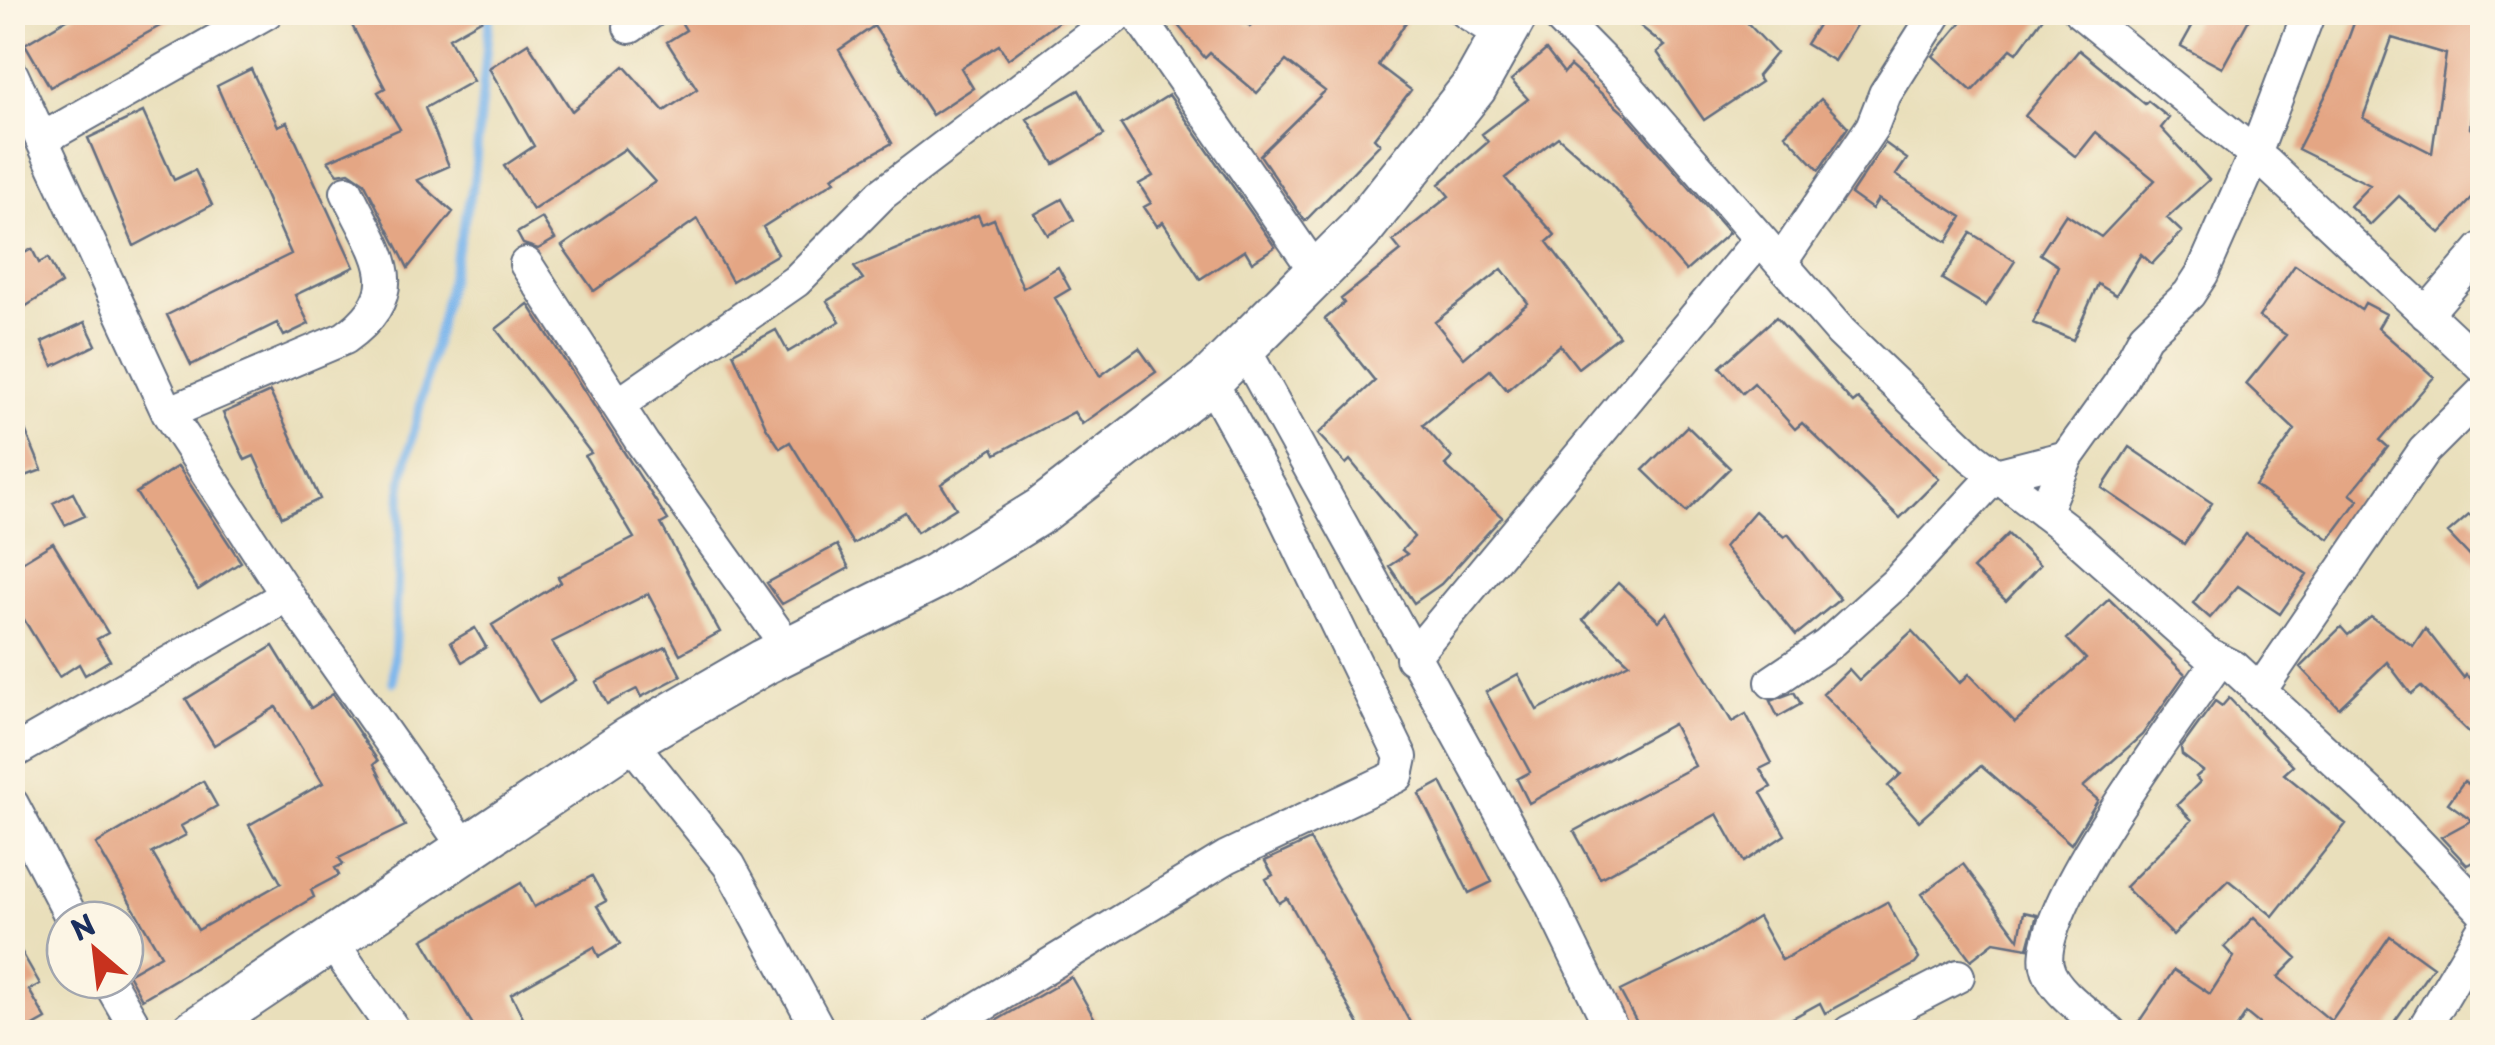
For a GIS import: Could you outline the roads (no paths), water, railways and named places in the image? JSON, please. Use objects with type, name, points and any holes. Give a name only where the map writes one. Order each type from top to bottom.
[{"type":"street","points":[[44,138],[268,12]]},
{"type":"street","points":[[618,405],[796,281],[882,194],[1122,12]]},
{"type":"street","points":[[1136,12],[1317,272]]},
{"type":"street","points":[[1554,12],[1626,86],[1841,332],[1996,475],[2206,653],[2234,667],[2372,795],[2482,910]]},
{"type":"street","points":[[1412,658],[1771,251],[1872,128],[1885,94],[1937,12]]},
{"type":"street","points":[[2080,12],[2255,154],[2482,366]]},
{"type":"street","points":[[2044,512],[2067,457],[2120,383],[2145,336],[2189,294],[2202,274],[2255,154],[2310,12]]},
{"type":"street","points":[[194,1032],[629,740],[789,649],[936,576],[1042,510],[1210,380],[1359,231],[1462,102],[1495,20]]},
{"type":"street","points":[[12,75],[168,414],[286,596],[467,850]]},
{"type":"street","points":[[168,414],[345,338],[383,298],[386,277],[347,192]]},
{"type":"street","points":[[2426,314],[2482,249]]},
{"type":"street","points":[[526,264],[618,405],[789,649]]},
{"type":"street","points":[[1243,347],[1546,894],[1613,1032]]},
{"type":"street","points":[[939,1032],[1227,856],[1397,776],[1401,756],[1275,497],[1210,380]]},
{"type":"street","points":[[2259,692],[2424,451],[2482,393]]},
{"type":"street","points":[[1772,682],[1827,645],[1894,584],[1996,475],[2067,457]]},
{"type":"street","points":[[12,753],[286,596]]},
{"type":"street","points":[[2110,1032],[2059,986],[2047,970],[2046,954],[2072,876],[2219,660]]},
{"type":"street","points":[[629,740],[729,865],[820,1032]]},
{"type":"street","points":[[12,804],[62,900]]},
{"type":"street","points":[[2422,1032],[2482,931]]},
{"type":"street","points":[[332,941],[395,1032]]},
{"type":"street","points":[[1849,1032],[1958,976]]},
{"type":"street","points":[[120,1000],[138,1032]]},
{"type":"waterway","points":[[393,682],[402,481],[474,180],[490,12]]}]
